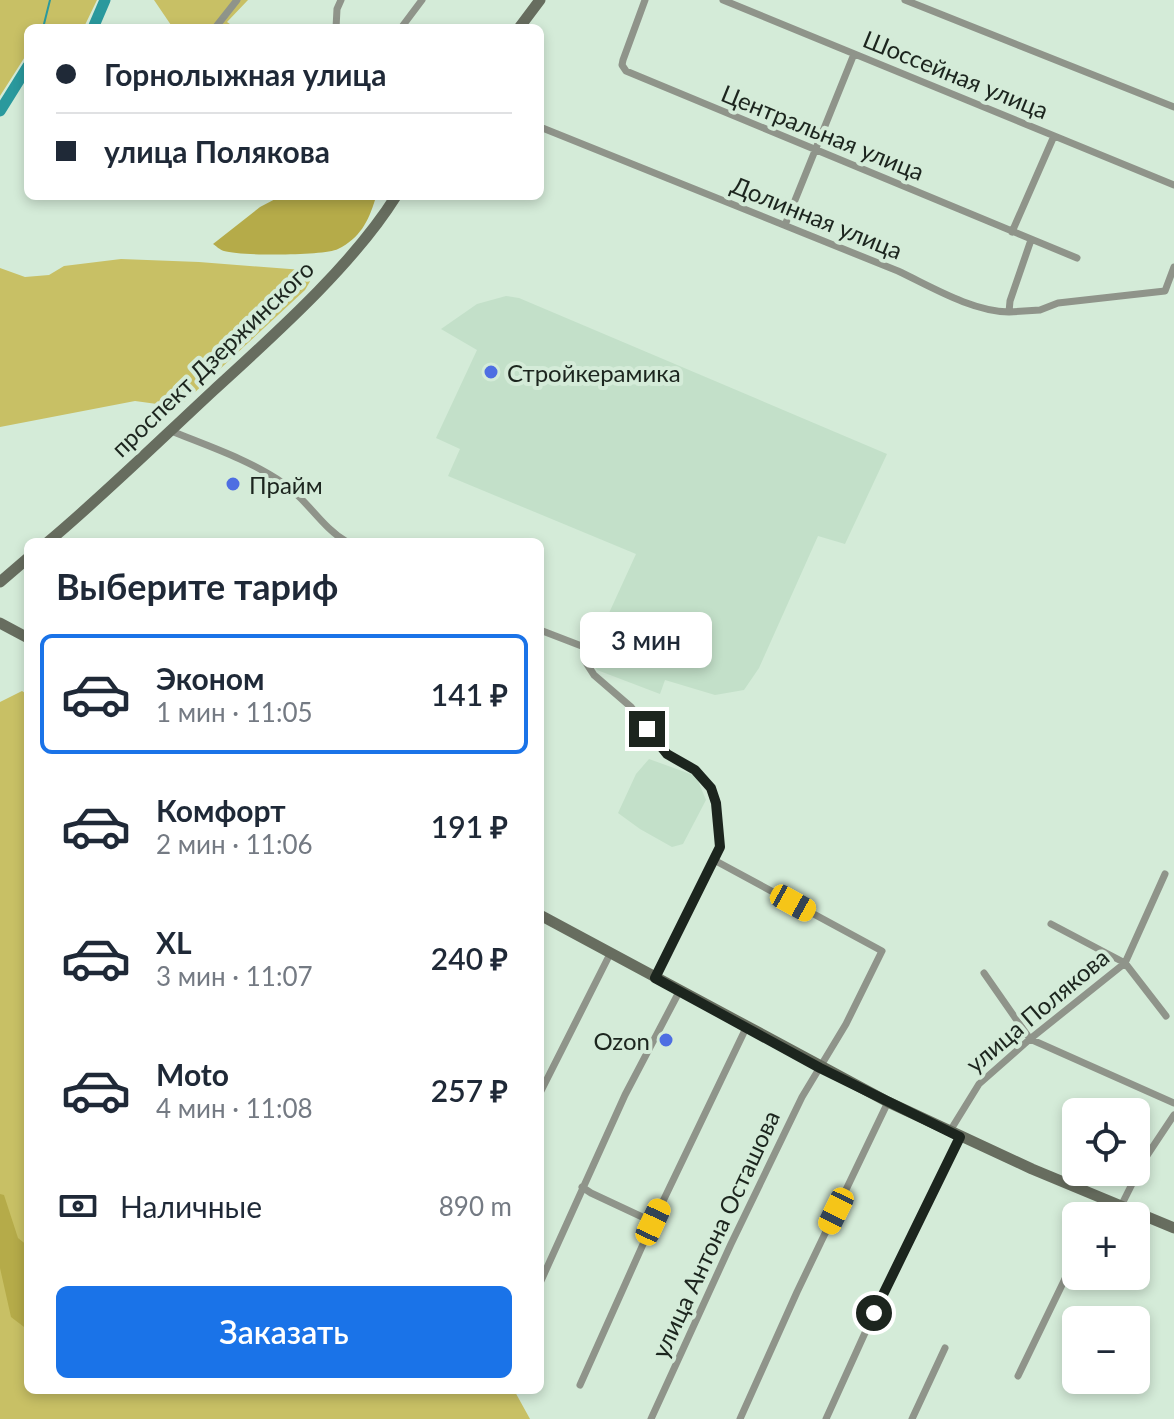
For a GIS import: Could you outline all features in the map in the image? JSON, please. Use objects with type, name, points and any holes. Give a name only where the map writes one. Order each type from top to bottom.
[{"type":"street","points":[[218,24],[237,0]]},
{"type":"street","points":[[336,24],[341,0]]},
{"type":"street","points":[[404,24],[422,0]]},
{"type":"street","points":[[522,24],[540,0]]},
{"type":"street","name":"Центральная улица","points":[[645,0],[623,60],[626,71],[1077,258]]},
{"type":"street","name":"Шоссейная улица","points":[[723,0],[1174,185]]},
{"type":"street","points":[[746,10],[751,0]]},
{"type":"street","points":[[905,0],[1174,107]]},
{"type":"street","points":[[785,225],[854,54]]},
{"type":"street","name":"Долинная улица","points":[[544,129],[969,302],[998,312],[1009,312]]},
{"type":"street","points":[[1012,232],[1054,136]]},
{"type":"street","name":"проспект Дзержинского","points":[[52,538],[279,330],[343,262],[392,200]]},
{"type":"street","points":[[1031,240],[1009,312],[1165,291],[1174,298]]},
{"type":"street","points":[[1165,291],[1174,267]]},
{"type":"street","points":[[171,431],[232,456],[285,484],[340,538]]},
{"type":"street","points":[[0,582],[24,561]]},
{"type":"street","points":[[0,623],[24,636]]},
{"type":"street","points":[[544,632],[589,649],[585,661],[594,675],[631,707],[667,754],[695,770],[711,788],[720,847],[655,978]]},
{"type":"street","name":"улица Антона Осташова","points":[[651,1419],[802,1097],[846,1024],[882,951],[714,860]]},
{"type":"street","name":"улица Полякова","points":[[826,1419],[979,1084],[1125,963],[1165,874]]},
{"type":"street","points":[[544,917],[820,1068],[955,1134],[1111,1202]]},
{"type":"street","points":[[1051,924],[1125,963],[1166,1016]]},
{"type":"street","points":[[544,1085],[610,954]]},
{"type":"street","points":[[984,973],[1030,1039],[1174,1103]]},
{"type":"street","points":[[544,1274],[582,1187],[679,992]]},
{"type":"street","points":[[580,1385],[653,1222],[746,1028]]},
{"type":"street","points":[[740,1419],[888,1102]]},
{"type":"street","points":[[1123,1202],[1144,1160],[1174,1115]]},
{"type":"street","points":[[582,1187],[653,1222]]},
{"type":"street","points":[[1150,1218],[1174,1228]]},
{"type":"street","points":[[1018,1376],[1062,1285]]},
{"type":"street","points":[[912,1419],[945,1348]]},
{"type":"shaded area","points":[[0,0],[97,0],[85,24],[24,24],[24,58],[0,96]]},
{"type":"shaded area","points":[[154,0],[248,0],[227,22],[230,24],[170,24]]},
{"type":"shaded area","points":[[273,200],[375,200],[358,234],[338,249],[300,254],[247,254],[224,251],[213,244]]},
{"type":"shaded area","points":[[121,259],[316,271],[305,290],[179,407],[135,401],[0,427],[0,268],[25,277],[49,275],[64,266]]},
{"type":"shaded area","points":[[506,296],[519,298],[887,454],[845,544],[818,536],[759,668],[744,690],[715,695],[665,680],[660,694],[597,670],[588,659],[636,554],[448,476],[460,449],[436,438],[477,350],[441,329],[477,304]]},
{"type":"shaded area","points":[[24,692],[24,1394],[516,1394],[530,1419],[0,1419],[0,702]]},
{"type":"shaded area","points":[[649,759],[696,776],[706,800],[683,844],[672,847],[618,813],[636,774]]},
{"type":"shaded area","points":[[0,1194],[4,1195],[18,1238],[24,1243],[24,1327],[11,1317],[0,1268]]},
{"type":"waterway","points":[[44,24],[50,0]]},
{"type":"waterway","points":[[95,24],[105,0]]},
{"type":"waterway","points":[[0,111],[24,72]]},
{"type":"place","name":"Стройкерамика","points":[[491,372]]},
{"type":"place","name":"Прайм","points":[[233,484]]},
{"type":"place","name":"Ozon","points":[[666,1040]]},
{"type":"route","points":[[647,729],[667,754],[695,770],[711,788],[720,837],[720,847],[655,978],[820,1068],[960,1137],[874,1313]]}]
